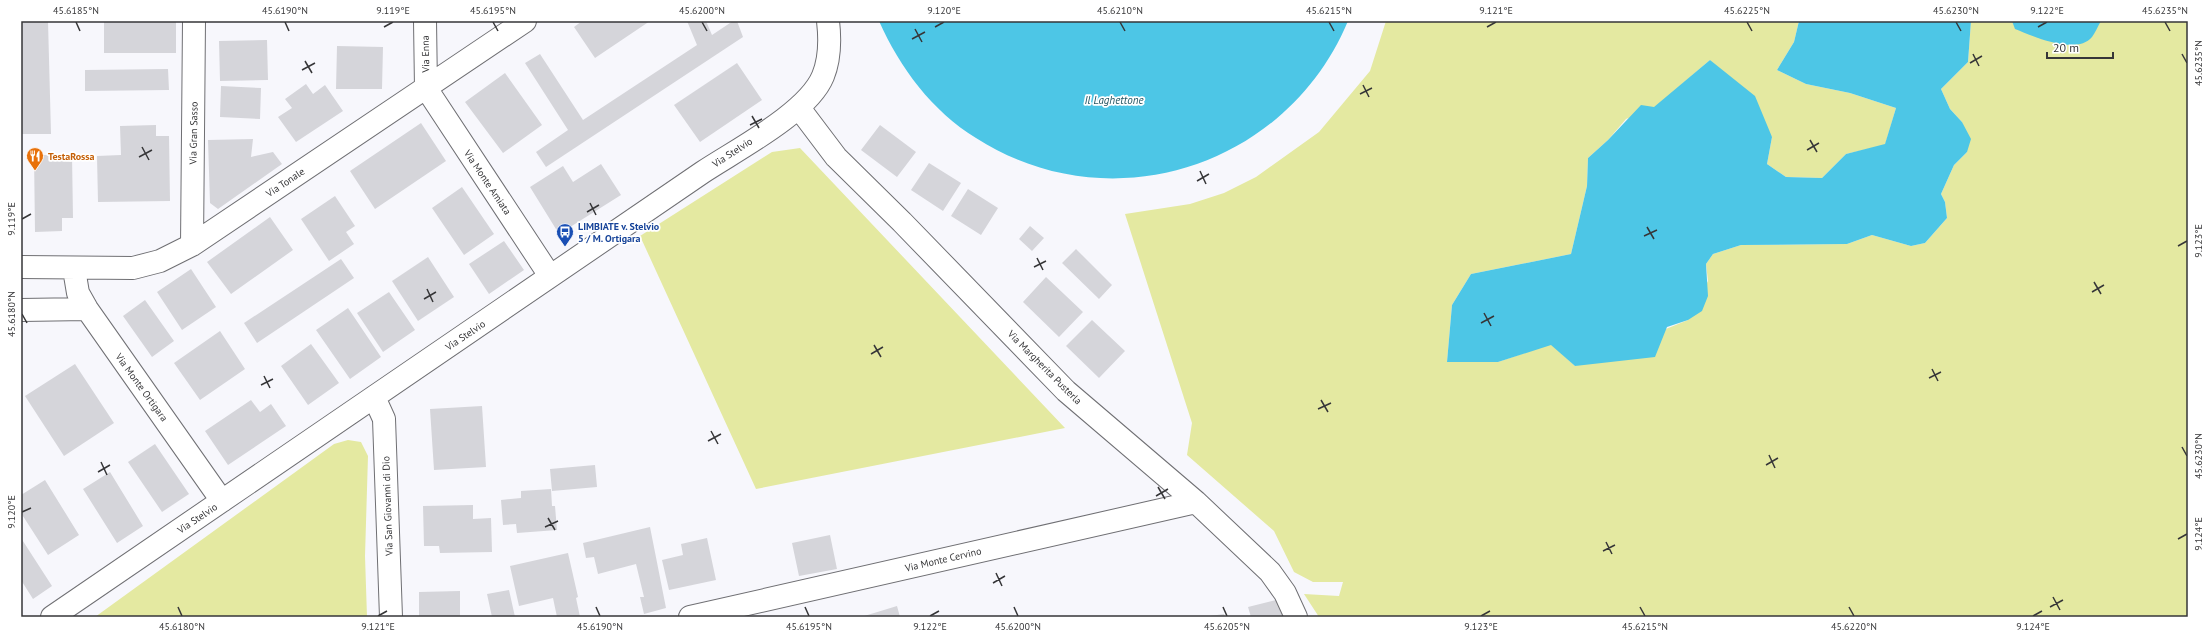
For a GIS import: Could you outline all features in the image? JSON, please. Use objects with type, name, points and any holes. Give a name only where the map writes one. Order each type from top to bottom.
[{"type":"street","name":"Via Gran Sasso","points":[[192,245],[194,21]]},
{"type":"street","name":"Via Enna","points":[[425,21],[426,88]]},
{"type":"street","name":"Via Tonale","points":[[21,267],[74,269],[132,268],[160,261],[192,245],[524,21]]},
{"type":"street","name":"Via Stelvio","points":[[52,617],[550,276],[799,108],[823,76],[830,40],[828,21]]},
{"type":"street","name":"Via Monte Amiata","points":[[426,88],[550,276]]},
{"type":"street","name":"Via Margherita Pusterla","points":[[799,108],[836,158],[902,222],[1066,391],[1196,502],[1270,572],[1285,593],[1296,617]]},
{"type":"street","name":"Via Monte Ortigara","points":[[74,269],[78,293],[87,309],[222,501]]},
{"type":"street","points":[[21,310],[87,309]]},
{"type":"street","name":"Via San Giovanni di Dio","points":[[374,397],[384,419],[390,617]]},
{"type":"street","name":"Via Monte Cervino","points":[[690,617],[1196,502]]},
{"type":"green space","points":[[1386,21],[1799,21],[1794,42],[1777,70],[1806,84],[1850,93],[1896,108],[1885,145],[1846,154],[1822,178],[1786,177],[1767,164],[1772,137],[1710,60],[1654,108],[1626,119],[1608,140],[1588,158],[1587,186],[1571,254],[1471,274],[1452,305],[1447,362],[1498,362],[1551,344],[1575,366],[1688,320],[1708,281],[1706,264],[1713,254],[1741,245],[1847,244],[1872,235],[1911,246],[1925,243],[1947,218],[1945,202],[1941,194],[1954,165],[1967,152],[1962,122],[1950,109],[1941,89],[1968,62],[1971,21],[2188,21],[2188,617],[1319,617],[1304,594],[1339,596],[1343,582],[1313,582],[1294,572],[1274,531],[1187,455],[1192,423],[1125,214],[1190,204],[1224,193],[1256,177],[1319,132],[1370,71]]},
{"type":"green space","points":[[800,148],[1065,428],[756,489],[640,236],[772,152]]},
{"type":"green space","points":[[348,440],[361,442],[368,456],[365,556],[367,617],[95,617],[334,444]]},
{"type":"water","name":"Il Laghettone","points":[[879,21],[1348,21],[1320,71],[1283,113],[1239,145],[1189,166],[1137,177],[1082,177],[1028,164],[976,138],[960,127],[932,102],[907,72]]},
{"type":"water","points":[[1799,21],[1971,21],[1968,62],[1941,89],[1950,109],[1962,122],[1971,139],[1967,152],[1954,165],[1941,194],[1945,202],[1947,218],[1925,243],[1911,246],[1872,235],[1847,244],[1741,245],[1713,254],[1706,264],[1708,296],[1702,311],[1688,320],[1667,327],[1655,357],[1575,366],[1551,345],[1498,362],[1447,362],[1452,305],[1471,274],[1571,254],[1587,186],[1588,158],[1608,140],[1641,105],[1654,107],[1710,60],[1755,96],[1772,137],[1767,164],[1786,177],[1822,178],[1846,154],[1885,144],[1896,108],[1850,93],[1806,84],[1777,70],[1794,42]]},
{"type":"water","points":[[2012,21],[2101,21],[2092,37],[2085,42],[2076,45],[2065,45],[2043,40],[2015,29]]},
{"type":"building","points":[[21,21],[48,21],[51,134],[21,134]]},
{"type":"building","points":[[104,21],[176,21],[176,53],[104,53]]},
{"type":"building","points":[[582,21],[650,21],[595,58],[574,27]]},
{"type":"building","points":[[687,21],[706,21],[712,35],[733,21],[737,21],[743,37],[546,167],[536,152],[568,130],[525,63],[540,54],[583,120],[697,45]]},
{"type":"building","points":[[267,40],[268,80],[220,81],[219,41]]},
{"type":"building","points":[[337,46],[383,47],[382,89],[336,89]]},
{"type":"building","points":[[737,63],[762,100],[700,142],[674,105]]},
{"type":"building","points":[[168,69],[169,90],[85,91],[85,70]]},
{"type":"building","points":[[505,73],[542,125],[503,153],[465,102]]},
{"type":"building","points":[[306,84],[313,94],[325,85],[343,111],[296,142],[278,117],[292,108],[285,99]]},
{"type":"building","points":[[221,86],[261,88],[260,119],[220,117]]},
{"type":"building","points":[[421,123],[446,161],[375,209],[350,171]]},
{"type":"building","points":[[156,125],[156,136],[169,136],[170,201],[98,202],[97,156],[121,155],[120,126]]},
{"type":"building","points":[[880,125],[916,152],[897,177],[861,150]]},
{"type":"building","points":[[253,139],[251,157],[273,152],[282,164],[218,209],[210,203],[208,140]]},
{"type":"building","points":[[34,155],[72,155],[73,218],[62,218],[62,231],[35,232]]},
{"type":"building","points":[[929,163],[961,183],[943,211],[911,190]]},
{"type":"building","points":[[601,164],[621,195],[559,234],[530,187],[563,166],[573,182]]},
{"type":"building","points":[[462,187],[494,234],[464,255],[432,208]]},
{"type":"building","points":[[968,189],[998,208],[981,235],[951,216]]},
{"type":"building","points":[[335,196],[355,226],[346,232],[354,244],[329,261],[301,219]]},
{"type":"building","points":[[270,217],[293,250],[231,294],[207,262]]},
{"type":"building","points":[[1030,226],[1044,238],[1032,251],[1019,239]]},
{"type":"building","points":[[504,241],[524,270],[489,294],[469,264]]},
{"type":"building","points":[[1076,249],[1112,285],[1099,299],[1062,263]]},
{"type":"building","points":[[428,257],[454,297],[418,321],[392,281]]},
{"type":"building","points":[[341,259],[354,278],[257,343],[244,323]]},
{"type":"building","points":[[191,269],[216,307],[182,330],[157,292]]},
{"type":"building","points":[[1046,277],[1083,312],[1059,337],[1023,302]]},
{"type":"building","points":[[389,292],[415,330],[383,352],[357,313]]},
{"type":"building","points":[[145,300],[174,341],[152,357],[123,316]]},
{"type":"building","points":[[348,308],[381,357],[350,379],[316,330]]},
{"type":"building","points":[[1092,320],[1125,351],[1099,378],[1066,346]]},
{"type":"building","points":[[220,331],[245,369],[200,400],[174,363]]},
{"type":"building","points":[[311,344],[339,383],[308,405],[281,366]]},
{"type":"building","points":[[75,364],[114,423],[64,456],[25,396]]},
{"type":"building","points":[[251,400],[260,412],[271,404],[286,426],[228,465],[205,431]]},
{"type":"building","points":[[482,406],[486,467],[434,470],[430,409]]},
{"type":"building","points":[[155,444],[189,494],[162,512],[128,462]]},
{"type":"building","points":[[595,465],[597,487],[552,491],[550,469]]},
{"type":"building","points":[[110,472],[143,526],[117,543],[83,489]]},
{"type":"building","points":[[45,480],[79,535],[48,555],[21,513],[21,495]]},
{"type":"building","points":[[551,489],[552,506],[555,506],[557,530],[517,533],[516,524],[503,525],[501,500],[521,498],[521,491]]},
{"type":"building","points":[[473,505],[473,519],[491,518],[492,552],[440,553],[439,546],[424,546],[423,506]]},
{"type":"building","points":[[650,527],[666,608],[644,614],[640,597],[644,597],[636,564],[598,574],[594,557],[586,558],[583,543]]},
{"type":"building","points":[[830,535],[837,569],[799,576],[792,543]]},
{"type":"building","points":[[21,538],[52,586],[33,599],[21,580]]},
{"type":"building","points":[[707,538],[716,580],[669,590],[662,560],[683,555],[681,544]]},
{"type":"building","points":[[568,553],[578,597],[576,598],[580,617],[557,617],[553,598],[519,606],[510,566]]},
{"type":"building","points":[[509,590],[515,617],[492,617],[487,594]]},
{"type":"building","points":[[460,591],[460,617],[419,617],[419,592]]},
{"type":"building","points":[[1280,599],[1285,617],[1251,617],[1248,607]]},
{"type":"building","points":[[897,606],[900,617],[861,617]]},
{"type":"building","points":[[1224,614],[1225,617],[1210,617],[1210,616]]},
{"type":"place","name":"TestaRossa","points":[[35,171]]},
{"type":"place","name":"LIMBIATE v. Stelvio 5 / M. Ortigara","points":[[565,247]]}]
